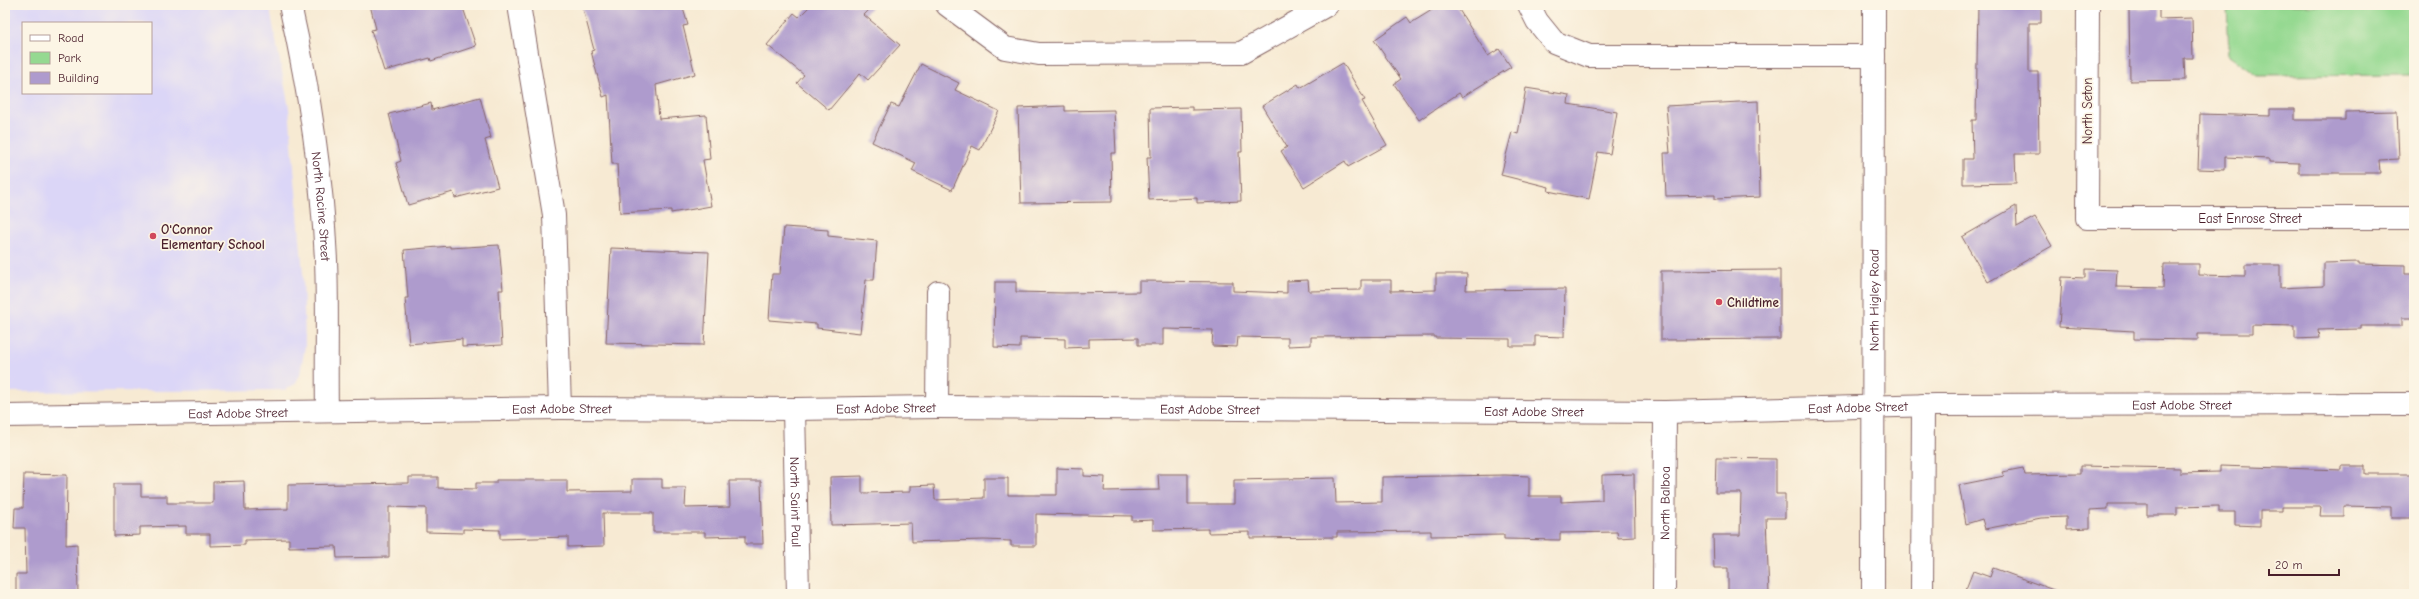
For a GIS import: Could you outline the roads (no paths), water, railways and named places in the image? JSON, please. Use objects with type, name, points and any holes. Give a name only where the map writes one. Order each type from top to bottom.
[{"type":"street","name":"North Racine Street","points":[[290,5],[305,74],[321,200],[326,261],[327,411]]},
{"type":"street","points":[[519,5],[554,215],[560,408]]},
{"type":"street","points":[[947,5],[1006,48],[1047,54],[1241,53],[1327,5]]},
{"type":"street","points":[[1528,5],[1537,21],[1554,42],[1589,56],[1874,56]]},
{"type":"street","name":"North Higley Road","points":[[1873,594],[1874,5]]},
{"type":"street","name":"North Seton","points":[[2087,218],[2088,5]]},
{"type":"street","name":"East Enrose Street","points":[[2087,218],[2414,218]]},
{"type":"street","points":[[937,407],[938,292]]},
{"type":"street","name":"East Adobe Street","points":[[5,416],[560,408],[794,409],[937,407],[1665,412],[1923,405],[2414,404]]},
{"type":"street","points":[[1922,594],[1923,405]]},
{"type":"street","name":"North Saint Paul","points":[[794,409],[798,594]]},
{"type":"street","name":"North Balboa","points":[[1664,594],[1665,412]]},
{"type":"place","name":"O'Connor Elementary School","points":[[153,236]]},
{"type":"place","name":"Childtime","points":[[1719,302]]}]
